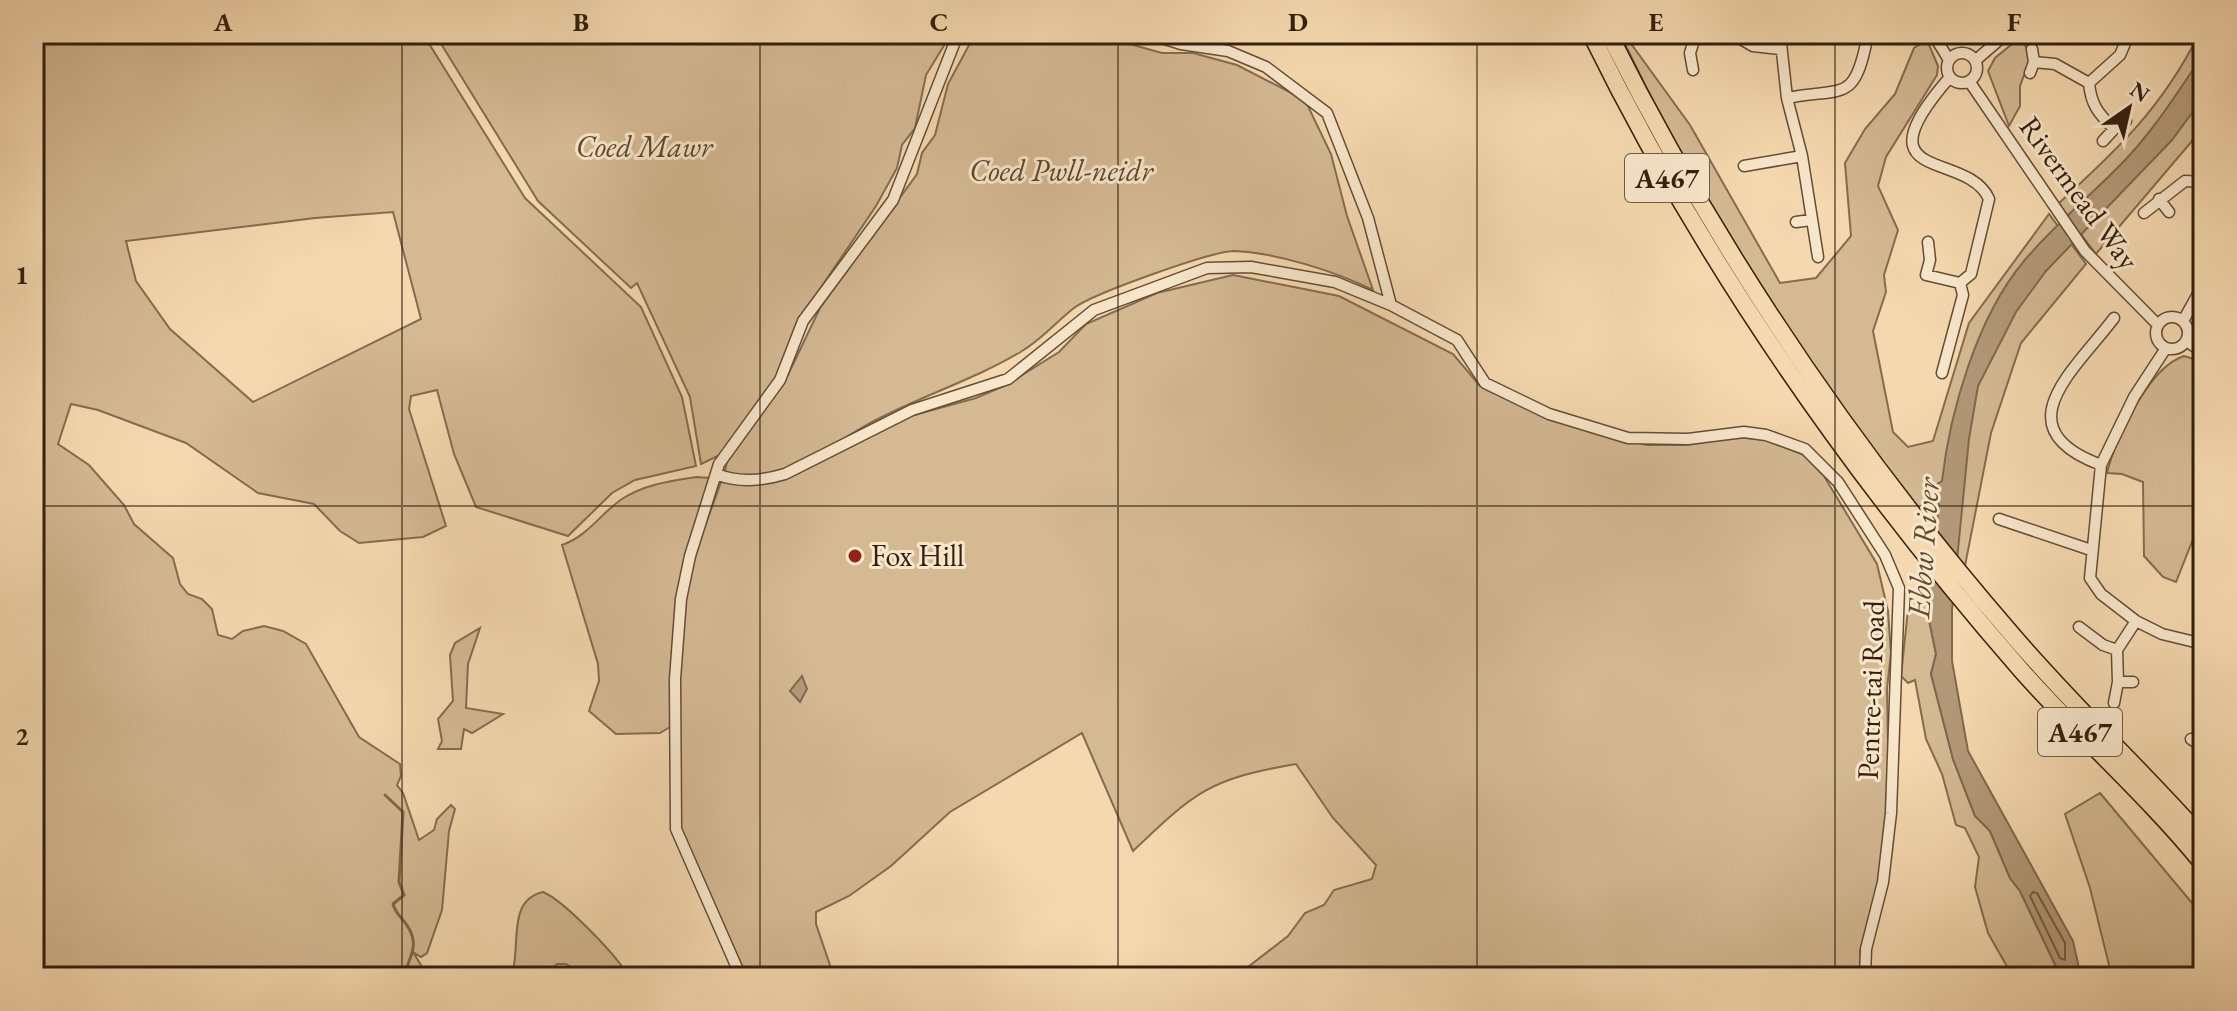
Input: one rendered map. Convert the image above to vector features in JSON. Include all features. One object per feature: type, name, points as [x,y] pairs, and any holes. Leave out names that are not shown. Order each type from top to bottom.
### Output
[{"type":"main road","name":"A467","points":[[1591,34],[1659,165],[1744,306],[1827,428],[1910,537],[2021,670],[2203,864]]},
{"type":"main road","name":"A467","points":[[1609,34],[1685,177],[1764,309],[1825,398],[1963,576],[2037,663],[2203,839]]},
{"type":"street","points":[[741,977],[676,829],[675,679],[681,599],[690,556],[719,464],[780,380],[803,321],[893,200],[958,34]]},
{"type":"street","points":[[1149,34],[1181,44],[1228,51],[1266,67],[1327,113],[1368,218],[1391,305]]},
{"type":"street","points":[[1693,70],[1690,53],[1696,34]]},
{"type":"street","points":[[1732,34],[1753,46],[1780,49]]},
{"type":"street","points":[[1780,34],[1787,98],[1802,156],[1818,257]]},
{"type":"street","points":[[1928,242],[1930,260],[1924,280],[1960,283],[1971,274],[1989,199],[1985,189],[1925,161],[1915,148],[1913,137],[1928,103],[1950,77],[1949,60],[1933,34]]},
{"type":"street","points":[[1976,60],[2006,34]]},
{"type":"street","points":[[2089,83],[2120,55],[2129,34]]},
{"type":"street","points":[[1787,98],[1831,93],[1851,85],[1860,71],[1867,39]]},
{"type":"street","points":[[2030,73],[2034,62],[2032,49]]},
{"type":"street","points":[[1949,60],[1961,53],[1976,60]]},
{"type":"street","points":[[1950,77],[1959,83],[1969,81],[1977,71],[1976,60]]},
{"type":"street","points":[[2034,62],[2055,64],[2089,83]]},
{"type":"street","name":"Rivermead Way","points":[[1969,81],[2050,204],[2085,251],[2158,325],[2157,339],[2166,348]]},
{"type":"street","points":[[2089,83],[2093,107],[2114,129]]},
{"type":"street","points":[[2103,141],[2126,121]]},
{"type":"street","points":[[1744,166],[1802,156]]},
{"type":"street","points":[[2144,213],[2185,181],[2203,182]]},
{"type":"street","points":[[2159,199],[2169,212]]},
{"type":"street","points":[[1796,222],[1811,220]]},
{"type":"street","name":"Pentre-tai Road","points":[[716,474],[742,481],[765,480],[785,474],[912,410],[1008,379],[1094,310],[1207,268],[1251,267],[1335,282],[1391,305],[1457,340],[1485,383],[1549,414],[1601,430],[1628,438],[1657,441],[1744,432],[1766,435],[1805,449],[1838,482],[1885,555],[1899,588],[1894,766],[1887,858],[1869,929],[1865,977]]},
{"type":"street","points":[[1942,373],[1963,295],[1960,283]]},
{"type":"street","points":[[2183,321],[2203,285]]},
{"type":"street","points":[[2158,325],[2169,317],[2183,321],[2188,329],[2187,341],[2179,348],[2166,348],[2134,397],[2101,465],[2090,578],[2101,594],[2136,621],[2162,634],[2203,644]]},
{"type":"street","points":[[2101,465],[2065,448],[2052,429],[2050,415],[2062,385],[2114,318]]},
{"type":"street","points":[[2187,341],[2203,353]]},
{"type":"street","points":[[1999,519],[2091,550]]},
{"type":"street","points":[[2114,703],[2118,682],[2117,650],[2136,621]]},
{"type":"street","points":[[2079,627],[2103,645],[2117,650]]},
{"type":"street","points":[[2118,682],[2133,682]]},
{"type":"street","points":[[2191,739],[2203,747]]},
{"type":"green space","points":[[34,34],[423,34],[525,198],[641,307],[682,397],[696,466],[635,480],[612,493],[568,536],[476,507],[454,454],[437,390],[411,396],[409,409],[446,526],[423,537],[359,543],[340,531],[314,504],[258,493],[186,443],[98,410],[71,404],[58,444],[89,465],[124,505],[134,524],[173,558],[180,584],[188,594],[202,599],[212,609],[218,635],[232,639],[243,631],[264,626],[283,631],[306,644],[359,737],[400,764],[401,776],[397,785],[403,793],[419,840],[434,830],[437,819],[451,805],[455,809],[449,831],[442,910],[427,953],[421,957],[413,952],[424,970],[424,977],[34,977]],"holes":[[[393,212],[421,319],[253,402],[170,329],[136,281],[126,241],[315,218]]]},
{"type":"green space","name":"Coed Mawr","points":[[435,34],[951,34],[926,75],[915,128],[902,145],[897,168],[876,206],[795,326],[783,369],[722,454],[701,464],[690,397],[637,283],[631,288],[538,201]]},
{"type":"green space","name":"Coed Pwll-neidr","points":[[975,34],[1051,34],[1078,43],[1112,39],[1162,53],[1193,53],[1237,65],[1305,100],[1331,154],[1347,216],[1373,290],[1341,276],[1269,255],[1234,251],[1202,258],[1085,302],[1022,351],[874,421],[799,465],[766,475],[724,475],[727,462],[787,377],[820,308],[917,174],[922,153],[935,135],[948,84]]},
{"type":"green space","points":[[1620,34],[1624,34],[1690,125],[1780,283],[1816,278],[1851,236],[1845,163],[1865,129],[1895,94],[1914,48],[1927,40],[1938,66],[1937,75],[1886,157],[1878,186],[1898,230],[1884,275],[1886,292],[1873,331],[1893,432],[1908,447],[1933,441],[1969,323],[2049,214],[2086,264],[2021,343],[1991,433],[1963,576],[1866,448],[1776,315],[1694,177]]},
{"type":"green space","points":[[2199,34],[2203,34],[2203,136],[2198,134],[2096,254],[2058,204],[2100,165],[2154,106]]},
{"type":"green space","points":[[2022,36],[2030,59],[2020,86],[2020,106],[2009,126],[1988,71],[1995,58]]},
{"type":"green space","points":[[1233,275],[1339,296],[1453,354],[1480,386],[1556,420],[1647,445],[1686,445],[1736,437],[1767,440],[1804,455],[1824,476],[1877,564],[1888,611],[1891,653],[1887,689],[1889,799],[1879,883],[1860,952],[1861,977],[1235,977],[1288,936],[1305,913],[1324,905],[1334,890],[1372,879],[1376,865],[1333,818],[1296,764],[1243,775],[1206,791],[1173,814],[1133,851],[1082,733],[950,812],[891,866],[849,896],[816,912],[816,924],[834,977],[747,977],[679,827],[679,684],[684,599],[692,562],[721,482],[765,483],[907,417],[976,398],[1006,385],[1059,352],[1086,324],[1157,293]]},
{"type":"green space","points":[[2184,356],[2203,362],[2203,514],[2176,582],[2163,577],[2144,556],[2143,482],[2122,474],[2107,473],[2117,442],[2146,389],[2158,374]]},
{"type":"green space","points":[[696,477],[710,478],[692,535],[670,727],[660,733],[616,734],[589,711],[599,681],[598,664],[562,545],[579,536],[631,494],[658,484]]},
{"type":"green space","points":[[1933,554],[1929,620],[1936,654],[1931,674],[1953,759],[1975,816],[1990,831],[2010,878],[2020,891],[2061,977],[2013,977],[1988,933],[1975,887],[1979,857],[1965,828],[1956,825],[1942,774],[1926,739],[1915,680],[1908,683],[1901,676],[1909,600],[1924,585]]},
{"type":"green space","points":[[480,628],[468,664],[466,708],[503,714],[472,733],[464,729],[461,749],[438,749],[442,741],[438,719],[453,701],[450,655],[455,643]]},
{"type":"green space","points":[[2100,793],[2203,916],[2203,977],[2112,977],[2090,888],[2065,814]]},
{"type":"green space","points":[[543,892],[564,906],[590,931],[615,957],[628,977],[587,977],[566,964],[557,964],[552,969],[554,977],[523,977],[513,970],[520,913],[532,896]]},
{"type":"water","points":[[2203,55],[2203,98],[2172,140],[2046,271],[2016,312],[1978,386],[1969,439],[1952,610],[1952,661],[1968,751],[2073,941],[2081,977],[2061,977],[2020,891],[2010,878],[1990,831],[1975,816],[1953,759],[1931,674],[1936,654],[1929,620],[1930,583],[1939,505],[1933,487],[1942,481],[1952,425],[1968,366],[1992,309],[2007,284],[2036,247],[2138,146]]},
{"type":"water","points":[[802,676],[807,689],[800,702],[790,691]]},
{"type":"waterway","points":[[385,795],[403,812],[399,882],[404,895],[393,904],[413,940],[403,977]]},
{"type":"place","name":"Fox Hill","points":[[855,556]]},
{"type":"water label","name":"Ebbw River","points":[[1923,548]]}]
